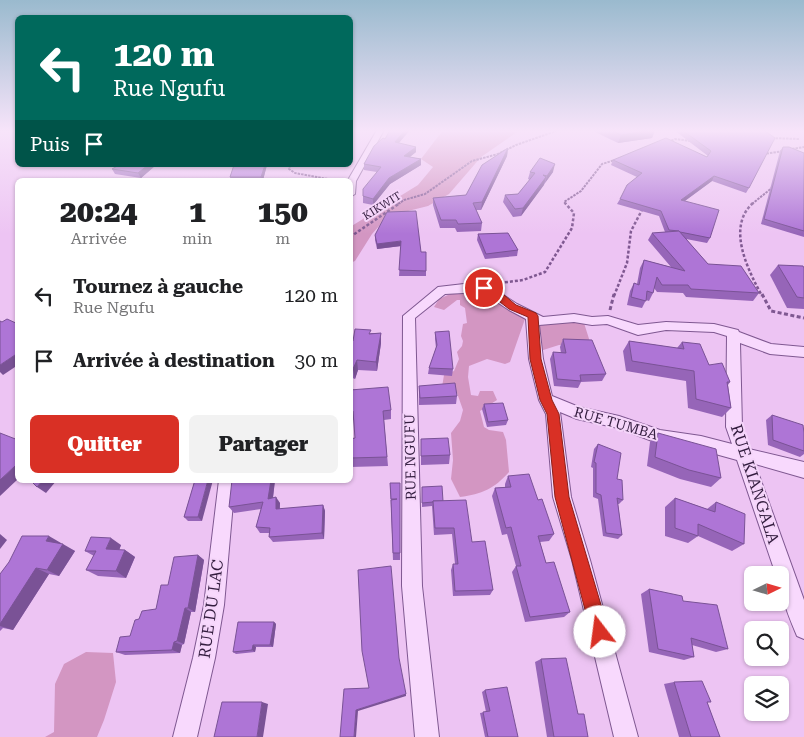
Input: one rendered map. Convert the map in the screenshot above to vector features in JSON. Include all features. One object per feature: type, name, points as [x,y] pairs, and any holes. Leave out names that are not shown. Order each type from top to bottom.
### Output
[{"type":"street","points":[[353,179],[361,164]]},
{"type":"street","points":[[484,288],[513,307],[541,321],[574,318],[608,320],[638,330],[666,326],[714,328],[733,333],[733,335],[770,349],[803,351]]},
{"type":"street","name":"RUE NGUFU","points":[[427,737],[412,586],[409,316],[442,290],[484,288]]},
{"type":"street","points":[[532,316],[536,359],[546,400],[553,414],[562,497],[584,570],[626,737]]},
{"type":"street","name":"RUE KIANGALA","points":[[733,335],[734,427],[745,454],[804,629]]},
{"type":"street","name":"RUE TUMBA","points":[[546,400],[576,413],[619,422],[660,437],[745,454],[804,470]]},
{"type":"street","name":"RUE DU LAC","points":[[185,737],[204,658],[214,605],[227,483]]},
{"type":"path","name":"KIKWIT","points":[[353,235],[404,200],[425,194],[467,164]]},
{"type":"path","points":[[484,288],[499,283],[524,280],[545,272],[572,228],[574,213],[564,202],[580,191],[602,164]]},
{"type":"path","points":[[290,167],[289,169],[295,173],[322,178]]},
{"type":"path","points":[[775,185],[746,209],[739,238],[756,283],[771,311],[804,318]]},
{"type":"path","points":[[608,320],[612,296],[621,280],[627,262],[629,239],[635,220],[644,206]]},
{"type":"shaded area","points":[[429,164],[475,164],[449,194],[428,206],[388,216],[372,234],[353,262],[353,225],[418,185],[433,167]]},
{"type":"shaded area","points":[[457,291],[487,293],[525,319],[510,362],[505,364],[487,359],[469,366],[468,377],[471,395],[478,396],[480,391],[493,391],[497,400],[480,411],[484,427],[489,430],[503,432],[506,440],[509,472],[498,483],[487,490],[460,497],[451,479],[453,460],[451,433],[460,421],[463,410],[457,393],[442,387],[444,375],[454,371],[459,359],[457,352],[462,346],[463,324],[467,323],[465,308],[460,305],[460,300],[457,300],[444,310],[434,307],[439,299]]},
{"type":"shaded area","points":[[558,320],[584,323],[590,342],[559,345],[540,351],[537,337],[540,324]]},
{"type":"shaded area","points":[[86,652],[113,653],[116,682],[97,737],[45,737],[54,732],[55,684],[64,664]]},
{"type":"building","points":[[366,164],[412,164],[389,178],[373,199],[363,196],[363,189],[381,167]]},
{"type":"building","points":[[500,164],[482,202],[473,203],[482,223],[458,224],[456,220],[441,220],[433,198],[466,195],[482,165]]},
{"type":"building","points":[[535,164],[555,164],[547,176],[543,175],[546,177],[523,208],[515,209],[505,195],[518,194],[535,173],[530,172]]},
{"type":"building","points":[[623,164],[761,164],[749,188],[714,176],[681,200],[719,210],[710,238],[669,230],[661,211],[620,199],[627,185],[642,173]]},
{"type":"building","points":[[778,164],[804,164],[804,231],[764,219]]},
{"type":"building","points":[[116,167],[146,167],[138,173],[112,169]]},
{"type":"building","points":[[233,167],[264,167],[261,177],[230,177]]},
{"type":"building","points":[[416,211],[421,252],[426,252],[426,271],[399,270],[401,241],[377,244],[375,235],[387,212]]},
{"type":"building","points":[[679,231],[708,264],[741,266],[759,293],[691,289],[688,285],[662,285],[657,277],[653,293],[647,291],[646,301],[631,297],[634,283],[639,285],[644,260],[685,271],[652,233]]},
{"type":"building","points":[[508,233],[518,250],[486,254],[478,234]]},
{"type":"building","points":[[778,265],[803,266],[804,298],[797,297]]},
{"type":"building","points":[[7,319],[15,323],[15,355],[0,365],[0,321],[2,322]]},
{"type":"building","points":[[355,329],[371,330],[369,334],[381,333],[376,362],[357,360],[353,369]]},
{"type":"building","points":[[449,331],[453,369],[429,368],[437,345],[435,332]]},
{"type":"building","points":[[563,339],[592,340],[606,374],[580,375],[581,381],[557,379],[553,352],[566,353]]},
{"type":"building","points":[[629,341],[684,349],[682,342],[700,344],[709,365],[722,363],[730,382],[727,382],[731,408],[696,399],[694,371],[632,361]]},
{"type":"building","points":[[455,383],[457,396],[420,398],[419,386]]},
{"type":"building","points":[[388,387],[391,410],[383,411],[387,457],[353,458],[353,438],[355,438],[353,390]]},
{"type":"building","points":[[503,403],[508,420],[488,422],[484,404]]},
{"type":"building","points":[[772,415],[803,425],[804,451],[773,440]]},
{"type":"building","points":[[0,433],[15,439],[15,466],[0,480]]},
{"type":"building","points":[[658,433],[716,449],[721,478],[689,470],[655,457]]},
{"type":"building","points":[[448,438],[450,455],[421,456],[421,439]]},
{"type":"building","points":[[598,444],[621,453],[617,479],[622,480],[623,500],[617,498],[622,535],[606,533],[601,495],[596,493],[596,463],[594,462]]},
{"type":"building","points":[[529,474],[538,500],[542,499],[554,534],[538,536],[546,563],[554,562],[570,612],[530,617],[516,566],[521,566],[511,527],[506,528],[495,488],[511,487],[508,476]]},
{"type":"building","points":[[194,483],[207,483],[198,517],[184,517]]},
{"type":"building","points":[[232,483],[271,483],[268,499],[276,497],[276,509],[323,505],[322,533],[269,537],[270,528],[256,527],[263,502],[229,507]]},
{"type":"building","points":[[390,483],[400,483],[400,553],[393,553],[391,500],[397,499],[391,499]]},
{"type":"building","points":[[442,486],[443,501],[422,503],[422,487]]},
{"type":"building","points":[[675,498],[715,512],[716,502],[745,514],[744,544],[698,524],[698,536],[675,528]]},
{"type":"building","points":[[466,500],[472,542],[485,541],[493,590],[455,591],[453,564],[458,564],[454,528],[435,528],[433,501]]},
{"type":"building","points":[[22,536],[49,536],[46,541],[63,544],[47,570],[36,568],[0,624],[0,574],[9,562]]},
{"type":"building","points":[[91,537],[111,538],[106,549],[125,550],[116,571],[86,570],[96,551],[85,551]]},
{"type":"building","points":[[198,555],[188,608],[185,608],[177,641],[174,642],[172,650],[116,652],[120,637],[130,636],[135,620],[139,619],[142,611],[156,609],[161,585],[168,585],[174,557]]},
{"type":"building","points":[[391,566],[399,658],[406,694],[356,710],[354,737],[340,737],[344,689],[369,688],[362,651],[358,570]]},
{"type":"building","points":[[649,589],[682,596],[683,601],[717,605],[728,649],[691,638],[694,657],[658,649]]},
{"type":"building","points":[[238,622],[274,622],[270,645],[253,645],[252,650],[233,652]]},
{"type":"building","points":[[566,658],[578,714],[584,714],[588,737],[554,737],[541,659]]},
{"type":"building","points":[[702,681],[711,702],[707,702],[720,737],[691,737],[674,682]]},
{"type":"building","points":[[507,687],[518,737],[488,737],[483,712],[490,711],[485,690]]},
{"type":"building","points":[[222,702],[262,702],[257,737],[214,737]]},
{"type":"route","points":[[484,288],[494,293],[506,303],[532,316],[536,359],[546,400],[553,414],[562,497],[600,632]]}]
